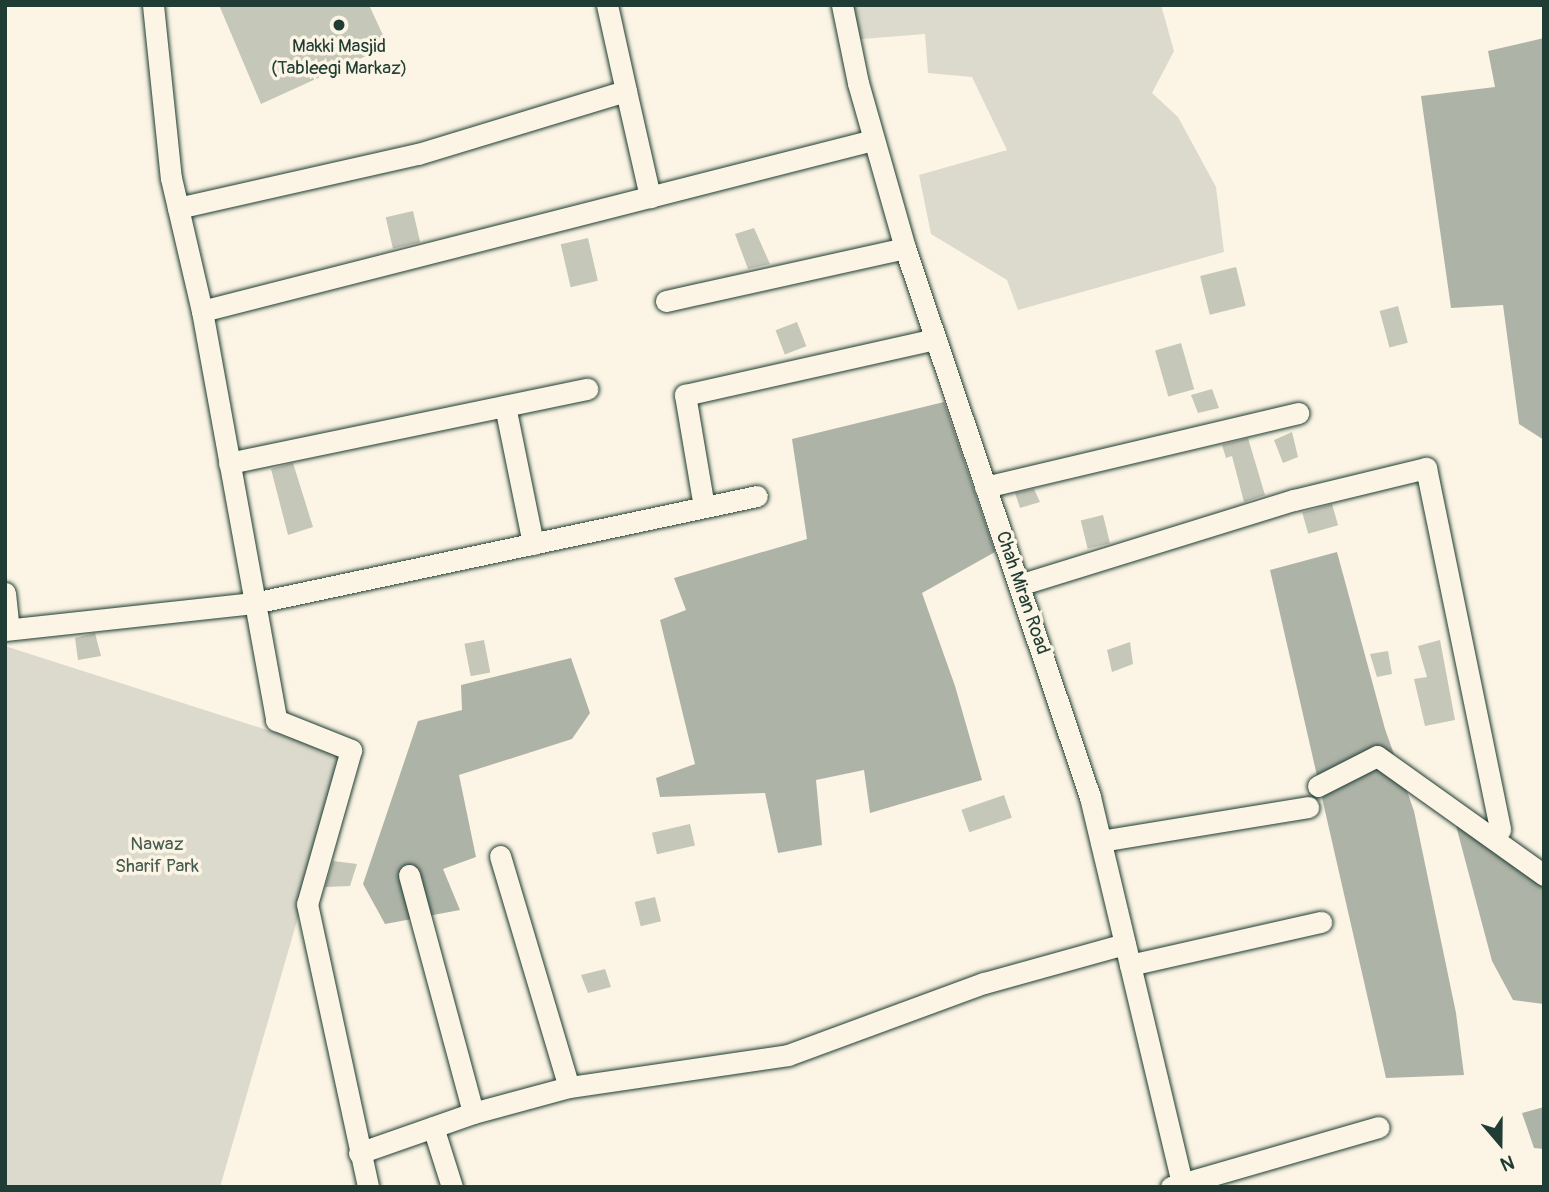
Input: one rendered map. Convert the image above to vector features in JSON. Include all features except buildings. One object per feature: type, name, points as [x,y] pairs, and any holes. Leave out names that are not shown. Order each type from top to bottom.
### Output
[{"type":"street","points":[[153,5],[171,178],[202,311],[276,720],[351,750],[307,904],[368,1187]]},
{"type":"street","points":[[607,5],[650,198]]},
{"type":"street","name":"Chah Miran Road","points":[[842,5],[873,140],[905,248],[1087,785],[1178,1186]]},
{"type":"street","points":[[178,208],[418,155],[626,91]]},
{"type":"street","points":[[202,311],[873,140]]},
{"type":"street","points":[[666,301],[905,248]]},
{"type":"street","points":[[704,507],[685,395],[935,339]]},
{"type":"street","points":[[229,463],[587,390]]},
{"type":"street","points":[[505,406],[533,544]]},
{"type":"street","points":[[985,487],[1298,412]]},
{"type":"street","points":[[1019,585],[1294,500],[1426,468],[1500,829]]},
{"type":"street","points":[[5,593],[7,630],[254,603],[757,496]]},
{"type":"street","points":[[1318,786],[1377,756],[1544,875]]},
{"type":"street","points":[[1101,841],[1308,807]]},
{"type":"street","points":[[500,856],[569,1087]]},
{"type":"street","points":[[409,875],[473,1113]]},
{"type":"street","points":[[359,1153],[473,1113],[569,1087],[788,1055],[984,983],[1127,954],[1321,922]]},
{"type":"street","points":[[433,1127],[452,1187]]},
{"type":"street","points":[[1178,1186],[1379,1127]]},
{"type":"green space","points":[[842,5],[1161,5],[1174,51],[1152,93],[1178,117],[1216,187],[1224,252],[1018,310],[1007,280],[931,234],[919,175],[1007,150],[972,77],[928,73],[925,34],[849,40]]},
{"type":"green space","name":"Nawaz Sharif Park","points":[[5,646],[345,755],[220,1187],[5,1187]]},
{"type":"shaded area","points":[[1544,38],[1544,440],[1519,424],[1503,305],[1451,308],[1421,96],[1495,87],[1488,51]]},
{"type":"shaded area","points":[[944,402],[995,552],[922,593],[955,686],[982,780],[870,813],[864,770],[816,780],[822,845],[778,853],[765,793],[660,797],[656,778],[695,764],[660,620],[686,610],[674,578],[807,539],[792,439]]},
{"type":"shaded area","points":[[1337,552],[1385,729],[1414,811],[1456,1013],[1464,1075],[1386,1078],[1270,570]]},
{"type":"shaded area","points":[[571,658],[590,713],[572,739],[459,775],[476,857],[443,869],[460,910],[385,924],[363,884],[418,721],[462,710],[461,685]]},
{"type":"shaded area","points":[[1455,822],[1544,884],[1544,1004],[1513,1000],[1492,961]]},
{"type":"shaded area","points":[[1544,1107],[1544,1149],[1534,1148],[1522,1113]]},
{"type":"place","name":"Makki Masjid (Tableegi Markaz)","points":[[339,25]]}]
